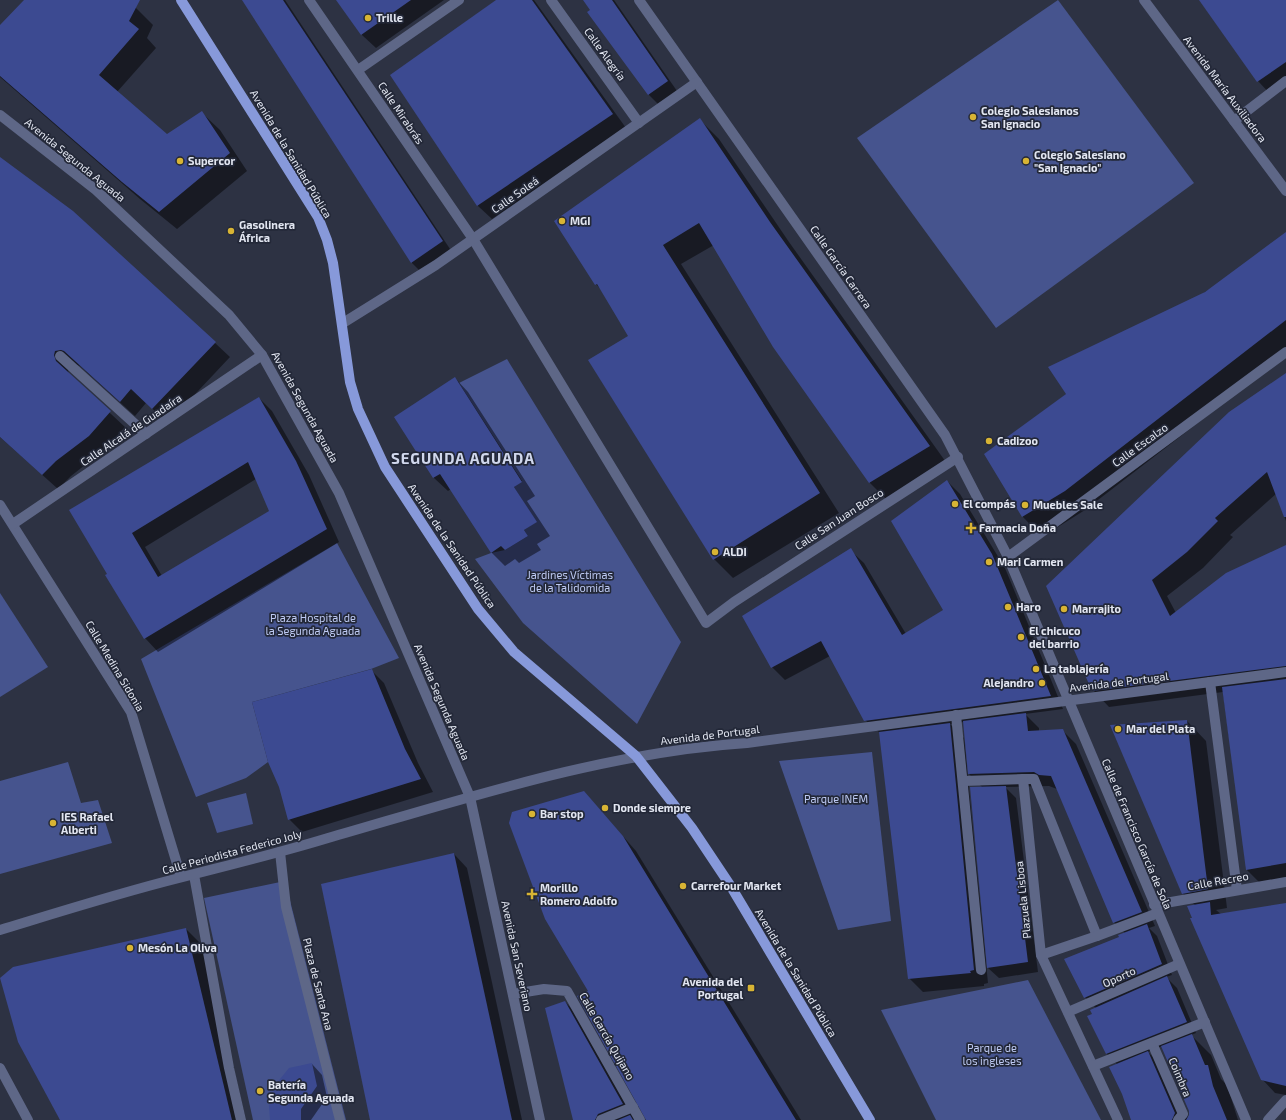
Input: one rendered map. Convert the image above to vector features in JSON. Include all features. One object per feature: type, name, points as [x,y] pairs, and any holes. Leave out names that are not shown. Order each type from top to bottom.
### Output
[{"type":"main road","name":"Avenida de la Sanidad Pública","points":[[181,0],[318,217],[327,240],[333,263],[343,323],[350,382],[367,433],[385,467],[478,609],[514,652],[636,756],[692,828],[730,885],[870,1120]]},
{"type":"street","name":"Calle Mirabrás","points":[[309,0],[473,239],[706,623],[734,602]]},
{"type":"street","points":[[358,70],[459,0]]},
{"type":"street","name":"Calle Alegría","points":[[552,0],[639,123]]},
{"type":"street","name":"Calle García Carrera","points":[[639,0],[945,435],[958,457],[1008,557]]},
{"type":"street","name":"Avenida María Auxiliadora","points":[[1144,0],[1286,191]]},
{"type":"street","points":[[1234,121],[1286,81]]},
{"type":"street","name":"Calle Soleá","points":[[343,323],[407,284],[697,82]]},
{"type":"street","name":"Avenida Segunda Aguada","points":[[0,115],[96,190],[229,315],[262,355],[339,493],[470,797]]},
{"type":"street","name":"Calle Escalzo","points":[[1008,557],[1286,352]]},
{"type":"street","name":"Calle Alcalá de Guadaíra","points":[[12,524],[262,355]]},
{"type":"street","points":[[60,356],[146,434]]},
{"type":"street","name":"Calle San Juan Bosco","points":[[734,602],[958,457]]},
{"type":"street","name":"Calle Medina Sidonia","points":[[0,505],[131,712],[181,877]]},
{"type":"street","name":"Calle de Francisco García de Sola","points":[[1008,557],[1246,1120]]},
{"type":"street","name":"Avenida de Portugal","points":[[470,797],[636,756],[693,747],[747,743],[1286,672]]},
{"type":"street","points":[[1210,682],[1237,890]]},
{"type":"street","points":[[956,715],[981,970]]},
{"type":"street","name":"Plazuela Lisboa","points":[[1023,779],[1041,955]]},
{"type":"street","points":[[963,781],[1034,779],[1097,936]]},
{"type":"street","name":"Calle Periodista Federico Joly","points":[[0,930],[181,877],[194,875],[280,852],[470,797]]},
{"type":"street","name":"Avenida San Severiano","points":[[470,797],[540,1120]]},
{"type":"street","name":"Plaza de Santa Ana","points":[[280,852],[286,907],[340,1120]]},
{"type":"street","points":[[194,875],[229,1068],[241,1120]]},
{"type":"street","name":"Calle Recreo","points":[[1156,909],[1237,890],[1286,882]]},
{"type":"street","points":[[1118,1120],[1041,955],[1097,936],[1156,909]]},
{"type":"street","name":"Oporto","points":[[1068,1012],[1179,964]]},
{"type":"street","name":"Calle García Quijano","points":[[513,994],[544,989],[567,991],[640,1120]]},
{"type":"street","points":[[1093,1066],[1205,1022]]},
{"type":"street","name":"Coimbra","points":[[1152,1043],[1183,1114],[1178,1120]]},
{"type":"street","points":[[0,1068],[28,1120]]},
{"type":"street","points":[[1268,1120],[1286,1100]]},
{"type":"street","points":[[601,1120],[633,1107]]},
{"type":"green space","name":"Colegio Salesiano \"San Ignacio\"","points":[[1058,0],[1194,183],[996,328],[857,138]]},
{"type":"green space","name":"Jardines Víctimas de la Talidomida","points":[[507,359],[681,642],[637,724],[523,623],[475,559],[505,550],[528,536],[524,530],[536,522],[514,487],[522,481],[459,383]]},
{"type":"green space","name":"Plaza Hospital de la Segunda Aguada","points":[[337,543],[399,658],[371,669],[252,702],[268,762],[246,778],[196,797],[141,659]]},
{"type":"green space","points":[[0,593],[48,667],[0,697]]},
{"type":"green space","name":"Parque INEM","points":[[872,752],[891,921],[838,930],[779,761]]},
{"type":"green space","name":"IES Rafael Alberti","points":[[68,762],[81,803],[98,800],[112,843],[0,874],[0,781]]},
{"type":"green space","points":[[246,793],[253,824],[217,833],[207,803]]},
{"type":"green space","points":[[285,881],[346,1120],[253,1120],[204,898]]},
{"type":"green space","name":"Parque de los ingleses","points":[[1028,980],[1101,1120],[936,1120],[881,1010]]},
{"type":"building","points":[[24,0],[140,0],[129,21],[139,29],[99,75],[167,134],[202,111],[230,153],[159,212],[122,182],[0,76],[0,25]]},
{"type":"building","points":[[242,0],[283,0],[443,241],[411,263]]},
{"type":"building","name":"Trille","points":[[336,0],[411,0],[361,35]]},
{"type":"building","points":[[496,0],[532,0],[613,114],[477,206],[390,75]]},
{"type":"building","points":[[583,0],[612,0],[668,81],[648,95],[587,12],[590,10]]},
{"type":"building","points":[[1199,0],[1286,0],[1286,62],[1257,82]]},
{"type":"building","points":[[700,118],[770,222],[930,446],[869,483],[773,347],[699,223],[663,245],[820,493],[713,560],[588,360],[628,336],[597,284],[595,285],[554,221]]},
{"type":"building","points":[[0,157],[73,211],[216,342],[152,409],[131,389],[120,402],[64,351],[55,351],[54,355],[56,361],[111,411],[89,436],[56,461],[42,475],[0,437]]},
{"type":"building","points":[[1286,232],[1286,320],[1065,491],[1022,517],[984,454],[1066,394],[1048,367],[1205,292]]},
{"type":"building","points":[[1286,373],[1286,517],[1284,517],[1267,472],[1215,518],[1218,521],[1187,552],[1152,580],[1170,616],[1226,573],[1286,545],[1286,666],[1092,691],[1046,586],[1229,412]]},
{"type":"building","points":[[455,377],[522,482],[514,487],[537,522],[524,530],[528,536],[505,550],[501,546],[491,553],[440,474],[433,478],[394,417]]},
{"type":"building","points":[[259,397],[296,461],[327,529],[144,639],[105,575],[107,574],[69,510]],"holes":[[[248,462],[269,511],[158,577],[132,533]]]},
{"type":"building","points":[[947,480],[992,554],[1051,696],[864,721],[821,641],[771,668],[742,616],[851,548],[902,635],[943,610],[891,521]]},
{"type":"building","points":[[372,669],[405,749],[421,779],[288,820],[279,787],[268,762],[252,702]]},
{"type":"building","points":[[1286,679],[1286,863],[1246,870],[1222,687]]},
{"type":"building","points":[[1026,713],[1028,731],[1063,729],[1142,912],[1113,923],[1051,776],[1039,775],[1034,772],[968,774],[963,721]]},
{"type":"building","points":[[1187,720],[1208,889],[1182,894],[1110,725]]},
{"type":"building","points":[[950,723],[974,970],[970,971],[971,973],[908,979],[879,732]]},
{"type":"building","points":[[1006,786],[1028,962],[987,968],[970,787]]},
{"type":"building","points":[[584,791],[623,836],[796,1120],[646,1120],[577,996],[588,991],[545,919],[509,823],[512,812]]},
{"type":"building","points":[[454,853],[512,1120],[370,1120],[321,884]]},
{"type":"building","points":[[1210,902],[1211,915],[1286,903],[1286,1086],[1261,1080],[1190,918],[1192,918],[1187,906]]},
{"type":"building","points":[[1147,924],[1162,964],[1084,998],[1064,959]]},
{"type":"building","points":[[186,928],[232,1120],[60,1120],[18,1042],[0,978],[13,967]]},
{"type":"building","points":[[1167,976],[1187,1022],[1106,1054],[1087,1016],[1092,1014],[1090,1010]]},
{"type":"building","points":[[565,1001],[623,1104],[598,1114],[595,1120],[573,1120],[545,1008]]},
{"type":"building","points":[[1192,1034],[1205,1065],[1208,1065],[1213,1086],[1227,1120],[1186,1120],[1189,1115],[1189,1111],[1161,1046]]},
{"type":"building","points":[[1148,1051],[1175,1113],[1172,1120],[1131,1120],[1122,1094],[1109,1067]]},
{"type":"building","points":[[312,1063],[317,1086],[301,1109],[301,1120],[270,1120],[269,1106],[276,1084],[289,1068]]},
{"type":"building","points":[[630,1115],[633,1120],[618,1120]]},
{"type":"place","name":"Trille","points":[[368,18]]},
{"type":"place","name":"Colegio Salesianos San Ignacio","points":[[973,117]]},
{"type":"place","name":"Supercor","points":[[180,161]]},
{"type":"place","name":"Colegio Salesiano \"San Ignacio\"","points":[[1026,161]]},
{"type":"place","name":"MGI","points":[[562,221]]},
{"type":"place","name":"Gasolinera África","points":[[231,231]]},
{"type":"place","name":"Cadizoo","points":[[989,441]]},
{"type":"place","name":"El compás","points":[[955,504]]},
{"type":"place","name":"Muebles Sale","points":[[1025,505]]},
{"type":"place","name":"Farmacia Doña","points":[[971,528]]},
{"type":"place","name":"ALDI","points":[[715,552]]},
{"type":"place","name":"Mari Carmen","points":[[989,562]]},
{"type":"place","name":"Haro","points":[[1008,607]]},
{"type":"place","name":"Marrajito","points":[[1064,609]]},
{"type":"place","name":"El chicuco del barrio","points":[[1021,637]]},
{"type":"place","name":"La tablajería","points":[[1036,669]]},
{"type":"place","name":"Alejandro","points":[[1042,683]]},
{"type":"place","name":"Mar del Plata","points":[[1118,729]]},
{"type":"place","name":"Donde siempre","points":[[605,808]]},
{"type":"place","name":"Bar stop","points":[[532,814]]},
{"type":"place","name":"IES Rafael Alberti","points":[[53,823]]},
{"type":"place","name":"Carrefour Market","points":[[683,886]]},
{"type":"place","name":"Morillo Romero Adolfo","points":[[532,894]]},
{"type":"place","name":"Mesón La Oliva","points":[[130,948]]},
{"type":"place","name":"Avenida del Portugal","points":[[751,988]]},
{"type":"place","name":"Batería Segunda Aguada","points":[[260,1091]]},
{"type":"district","name":"SEGUNDA AGUADA","points":[[463,459]]}]
